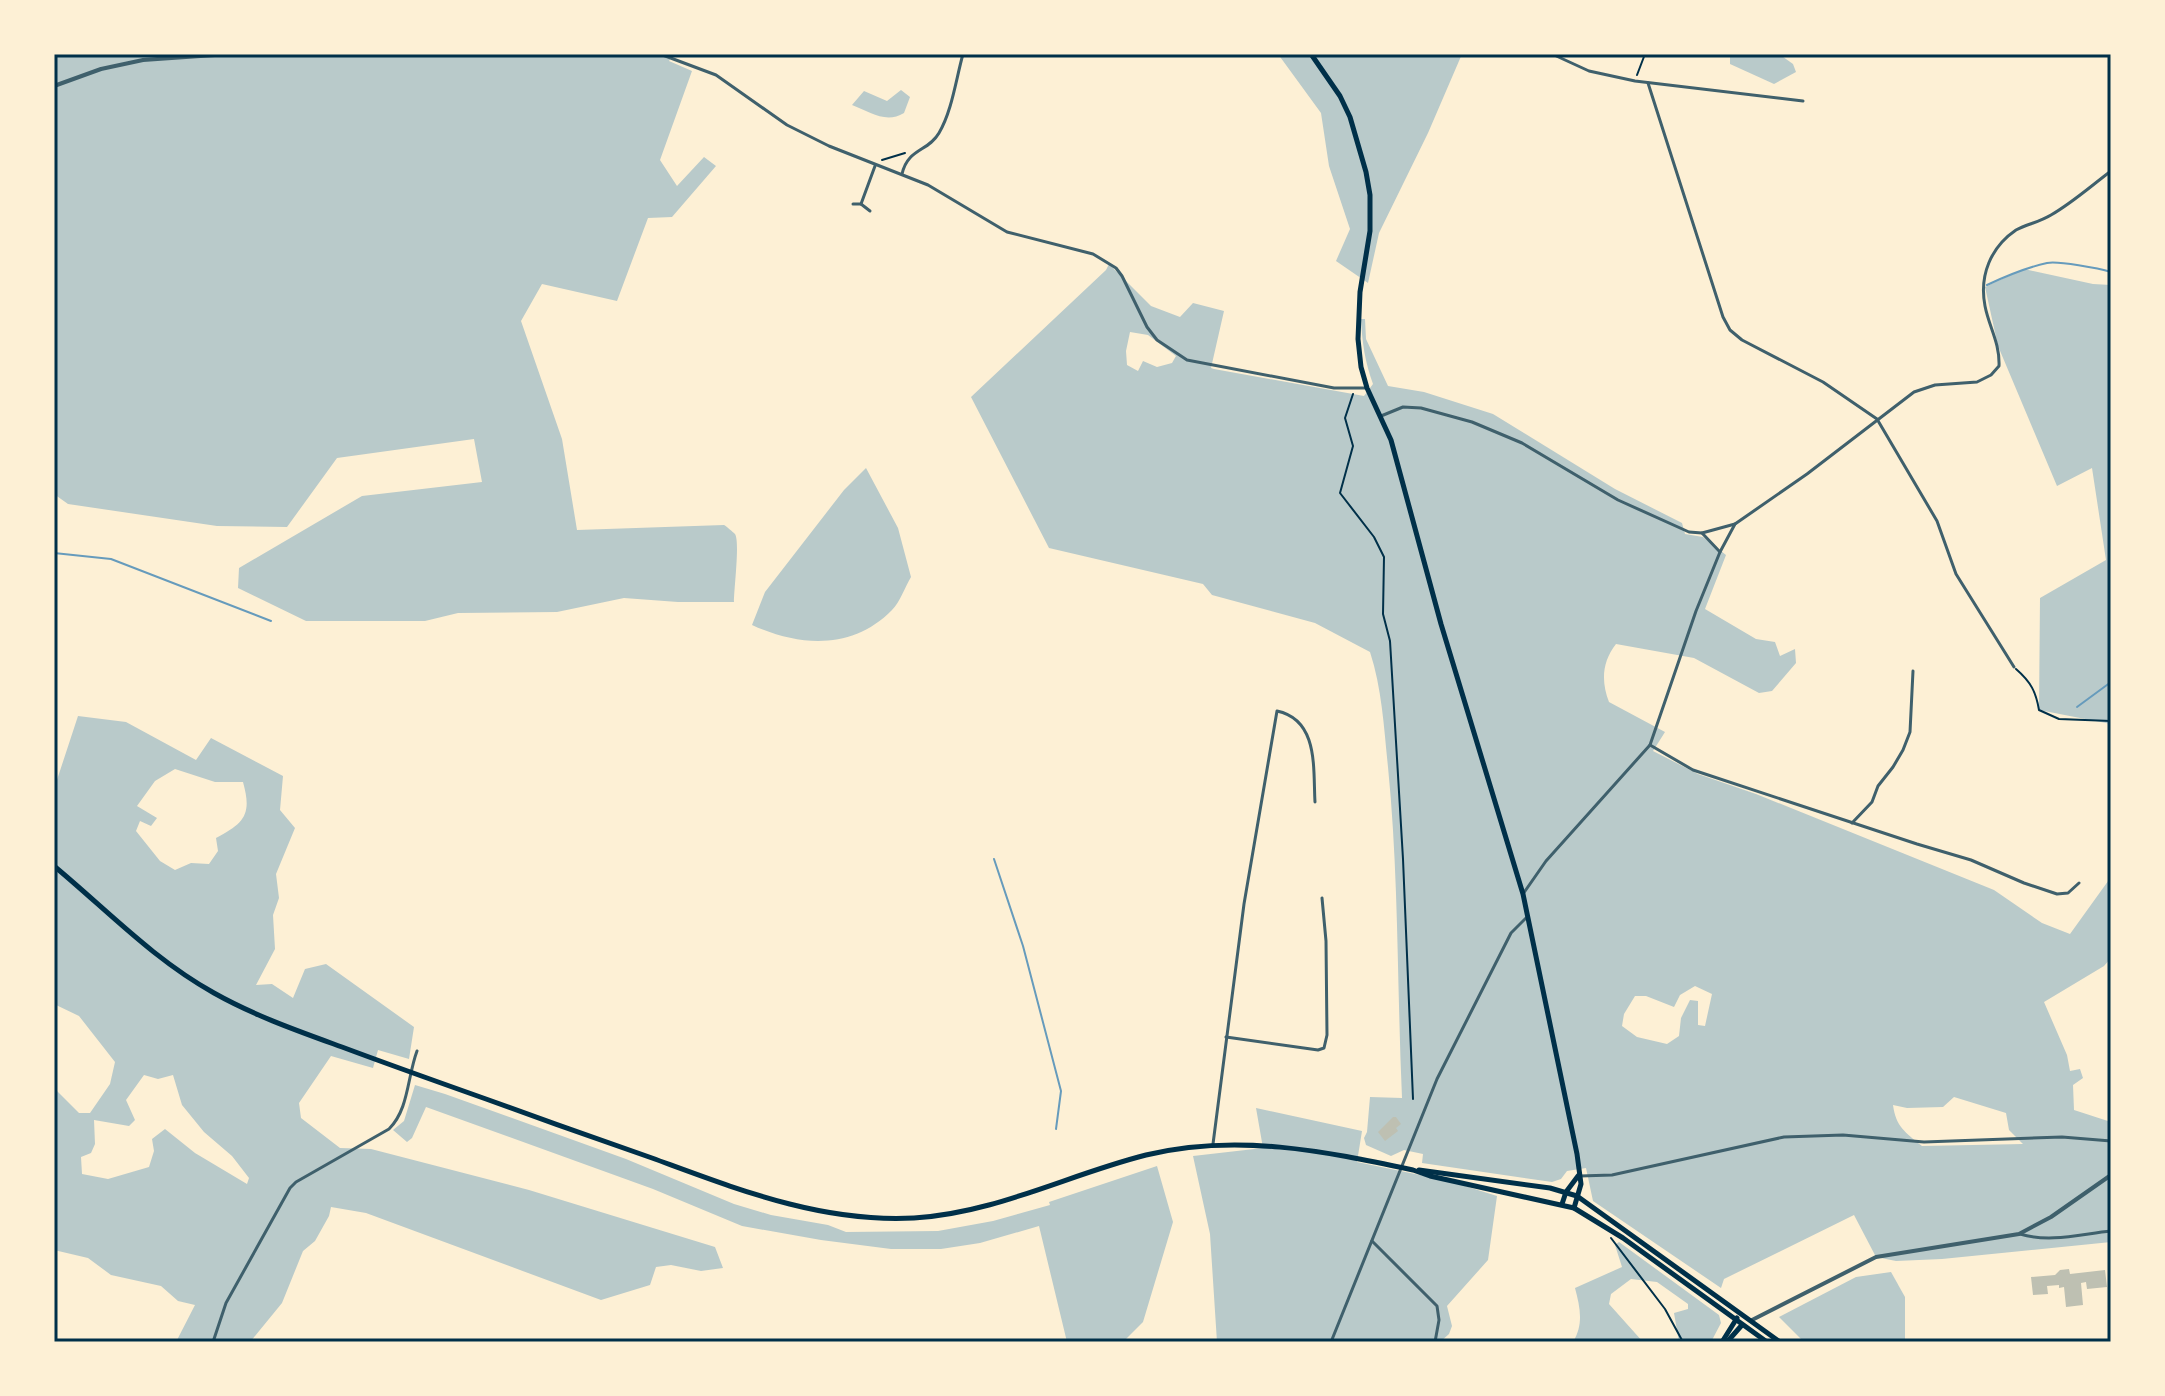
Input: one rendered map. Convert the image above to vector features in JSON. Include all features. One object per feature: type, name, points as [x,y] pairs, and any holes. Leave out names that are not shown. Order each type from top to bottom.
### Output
[{"type":"main road","points":[[1311,54],[1340,96],[1350,117],[1368,184],[1370,231],[1360,292],[1358,339],[1367,388],[1391,440],[1441,624],[1523,894],[1577,1154],[1581,1184],[1572,1207]]},
{"type":"main road","points":[[54,866],[150,951],[216,994],[274,1022],[760,1197],[801,1209],[860,1217],[910,1218],[969,1211],[1034,1193],[1146,1155],[1213,1145],[1299,1148],[1401,1167],[1572,1207],[1623,1238],[1767,1342]]},
{"type":"main road","points":[[1413,1170],[1577,1196],[1780,1342]]},
{"type":"main road","points":[[1562,1204],[1566,1192],[1579,1175]]},
{"type":"main road","points":[[1734,1319],[1745,1316]]},
{"type":"main road","points":[[1724,1342],[1734,1319]]},
{"type":"main road","points":[[1724,1342],[1742,1325]]},
{"type":"street","points":[[54,86],[101,69],[143,60],[229,54]]},
{"type":"street","points":[[660,54],[716,75],[787,125],[952,198],[1007,232],[1093,254],[1116,268],[1122,276],[1147,327],[1157,340],[1187,360],[1334,388],[1367,388]]},
{"type":"street","points":[[902,174],[907,158],[932,142],[941,129],[963,54]]},
{"type":"street","points":[[1552,54],[1589,71],[1635,81],[1803,101]]},
{"type":"street","points":[[1648,83],[1723,317],[1730,330],[1742,340],[1823,382],[1877,419],[1937,521],[1956,574],[2014,667]]},
{"type":"street","points":[[861,204],[875,165]]},
{"type":"street","points":[[1381,416],[1403,407],[1421,408],[1472,422],[1531,448],[1618,500],[1689,532],[1702,533],[1735,524],[1807,474],[1914,392],[1935,385],[1977,382],[1991,375],[1999,366],[2000,357],[1985,305],[1985,277],[1994,248],[2018,229],[2049,216],[2111,171]]},
{"type":"street","points":[[853,204],[861,204],[870,211]]},
{"type":"street","points":[[1523,894],[1546,861],[1650,745],[1696,611],[1735,524]]},
{"type":"street","points":[[1702,533],[1720,552]]},
{"type":"street","points":[[1852,823],[1872,802],[1878,786],[1903,750],[1910,732],[1913,671]]},
{"type":"street","points":[[1213,1145],[1244,904],[1277,711],[1289,713],[1303,723],[1308,733],[1313,758],[1315,802]]},
{"type":"street","points":[[1650,745],[1693,770],[1971,860],[2057,894],[2068,893],[2079,883]]},
{"type":"street","points":[[1226,1037],[1318,1050],[1324,1048],[1327,1035],[1326,941],[1322,898]]},
{"type":"street","points":[[1331,1342],[1437,1079],[1511,933],[1528,916]]},
{"type":"street","points":[[213,1342],[226,1303],[290,1188],[389,1129],[403,1112],[417,1051]]},
{"type":"street","points":[[1579,1175],[1612,1175],[1784,1137],[1843,1135],[1924,1142],[2062,1137],[2111,1141]]},
{"type":"street","points":[[1742,1325],[1876,1257],[2019,1234],[2051,1217],[2111,1175]]},
{"type":"street","points":[[2019,1234],[2052,1239],[2111,1231]]},
{"type":"street","points":[[1372,1241],[1437,1306],[1439,1320],[1435,1342]]},
{"type":"path","points":[[1635,81],[1645,54]]},
{"type":"path","points":[[882,160],[905,153]]},
{"type":"path","points":[[1355,389],[1345,418],[1353,446],[1340,493],[1374,537],[1384,557],[1383,614],[1390,641],[1413,1099]]},
{"type":"path","points":[[2014,667],[2030,681],[2039,710],[2059,719],[2111,721]]},
{"type":"path","points":[[1609,1234],[1665,1309],[1683,1342]]},
{"type":"shaded area","points":[[54,54],[673,54],[669,61],[692,71],[660,160],[677,186],[704,157],[716,166],[672,217],[648,218],[617,301],[542,284],[521,321],[562,439],[577,530],[724,525],[735,534],[736,539],[734,602],[624,598],[557,612],[458,613],[425,621],[306,621],[238,588],[239,568],[362,496],[482,482],[474,439],[337,458],[287,527],[217,526],[68,504],[54,494]]},
{"type":"shaded area","points":[[1278,54],[1462,54],[1379,233],[1368,283],[1336,261],[1350,229],[1329,166],[1321,113]]},
{"type":"shaded area","points":[[1730,54],[1779,54],[1793,64],[1796,72],[1774,84],[1730,64]]},
{"type":"shaded area","points":[[901,90],[910,97],[904,113],[897,116],[878,116],[852,105],[864,91],[887,101]]},
{"type":"shaded area","points":[[1109,264],[1151,306],[1180,317],[1193,303],[1224,311],[1211,368],[1214,369],[1364,396],[1373,384],[1363,344],[1361,319],[1365,319],[1366,339],[1388,386],[1424,392],[1493,414],[1615,489],[1682,523],[1685,534],[1703,537],[1726,555],[1705,609],[1756,639],[1775,642],[1780,656],[1795,649],[1796,663],[1772,691],[1759,693],[1694,658],[1616,644],[1604,672],[1609,702],[1665,732],[1653,751],[1698,774],[1756,794],[1994,890],[2042,923],[2070,934],[2111,877],[2111,958],[2104,966],[2044,1002],[2067,1055],[2070,1071],[2080,1069],[2083,1078],[2073,1085],[2074,1110],[2111,1122],[2111,1242],[1896,1261],[1876,1257],[1854,1215],[1724,1279],[1721,1288],[1593,1201],[1586,1168],[1567,1171],[1561,1179],[1552,1182],[1422,1163],[1423,1154],[1404,1150],[1391,1156],[1366,1145],[1364,1138],[1370,1097],[1402,1098],[1392,808],[1382,709],[1370,652],[1315,623],[1212,595],[1203,584],[1049,548],[971,397]],"holes":[[[1130,332],[1148,335],[1176,356],[1172,363],[1157,367],[1143,361],[1138,371],[1127,365]],[[1695,986],[1712,994],[1705,1026],[1698,1025],[1698,1001],[1690,1000],[1681,1018],[1679,1036],[1667,1044],[1637,1037],[1622,1026],[1624,1014],[1635,996],[1646,996],[1674,1007],[1680,995]],[[1954,1097],[2006,1113],[2009,1130],[2023,1144],[1922,1146],[1899,1124],[1893,1105],[1907,1108],[1943,1107]]]},
{"type":"shaded area","points":[[2024,269],[2111,285],[2111,724],[2039,710],[2040,598],[2106,560],[2092,468],[2057,486],[1998,346],[1985,287]]},
{"type":"shaded area","points":[[866,468],[898,528],[911,577],[895,607],[877,623],[860,632],[825,641],[789,638],[752,625],[765,592],[844,490]]},
{"type":"shaded area","points":[[78,716],[126,722],[196,760],[211,738],[283,776],[280,810],[295,828],[276,874],[279,898],[273,915],[275,949],[256,985],[272,984],[293,998],[305,969],[326,964],[414,1027],[409,1059],[378,1050],[373,1068],[331,1056],[299,1103],[301,1118],[340,1148],[371,1149],[529,1190],[715,1247],[723,1268],[701,1271],[671,1265],[656,1267],[650,1285],[601,1300],[366,1213],[331,1207],[315,1241],[303,1251],[282,1303],[250,1342],[176,1342],[195,1305],[178,1301],[161,1286],[111,1275],[88,1258],[54,1250],[54,1088],[79,1113],[90,1113],[110,1084],[115,1062],[79,1016],[54,1004],[54,789]],"holes":[[[175,769],[215,782],[243,782],[247,802],[240,822],[216,838],[218,851],[209,864],[191,863],[175,870],[160,861],[136,831],[140,821],[151,826],[157,818],[137,806],[155,781]],[[144,1075],[158,1079],[173,1075],[182,1105],[204,1132],[232,1156],[249,1178],[247,1184],[195,1153],[165,1129],[152,1139],[154,1151],[149,1167],[108,1179],[82,1174],[81,1157],[91,1153],[95,1144],[94,1120],[129,1126],[135,1120],[126,1100]]]},
{"type":"shaded area","points":[[415,1085],[626,1159],[734,1204],[771,1215],[828,1225],[846,1232],[938,1231],[993,1221],[1050,1205],[1049,1202],[1157,1166],[1173,1222],[1143,1322],[1123,1342],[1067,1342],[1039,1226],[980,1243],[941,1249],[891,1249],[742,1226],[653,1189],[426,1107],[412,1138],[407,1142],[393,1130],[404,1121]]},
{"type":"shaded area","points":[[1256,1108],[1362,1131],[1357,1162],[1449,1181],[1497,1196],[1488,1260],[1447,1306],[1452,1326],[1440,1342],[1217,1342],[1210,1234],[1193,1156],[1263,1148]]},
{"type":"shaded area","points":[[1619,1242],[1719,1315],[1721,1323],[1711,1342],[1679,1342],[1674,1313],[1688,1309],[1688,1304],[1657,1282],[1631,1279],[1611,1294],[1609,1304],[1643,1342],[1573,1342],[1580,1322],[1575,1288],[1622,1267],[1615,1245]]},
{"type":"shaded area","points":[[1891,1272],[1905,1297],[1905,1342],[1804,1342],[1779,1317],[1856,1277]]},
{"type":"building","points":[[1393,1117],[1401,1124],[1396,1128],[1398,1131],[1385,1141],[1378,1132]]},
{"type":"building","points":[[2069,1269],[2070,1274],[2105,1270],[2107,1287],[2087,1289],[2086,1282],[2081,1283],[2083,1305],[2066,1307],[2064,1287],[2059,1288],[2059,1285],[2047,1286],[2048,1294],[2033,1295],[2031,1277],[2055,1275],[2060,1270]]},
{"type":"waterway","points":[[1987,285],[2047,263],[2079,265],[2111,272]]},
{"type":"waterway","points":[[54,553],[111,559],[271,621]]},
{"type":"waterway","points":[[2077,707],[2111,682]]},
{"type":"waterway","points":[[994,859],[1023,946],[1061,1091],[1056,1129]]}]
